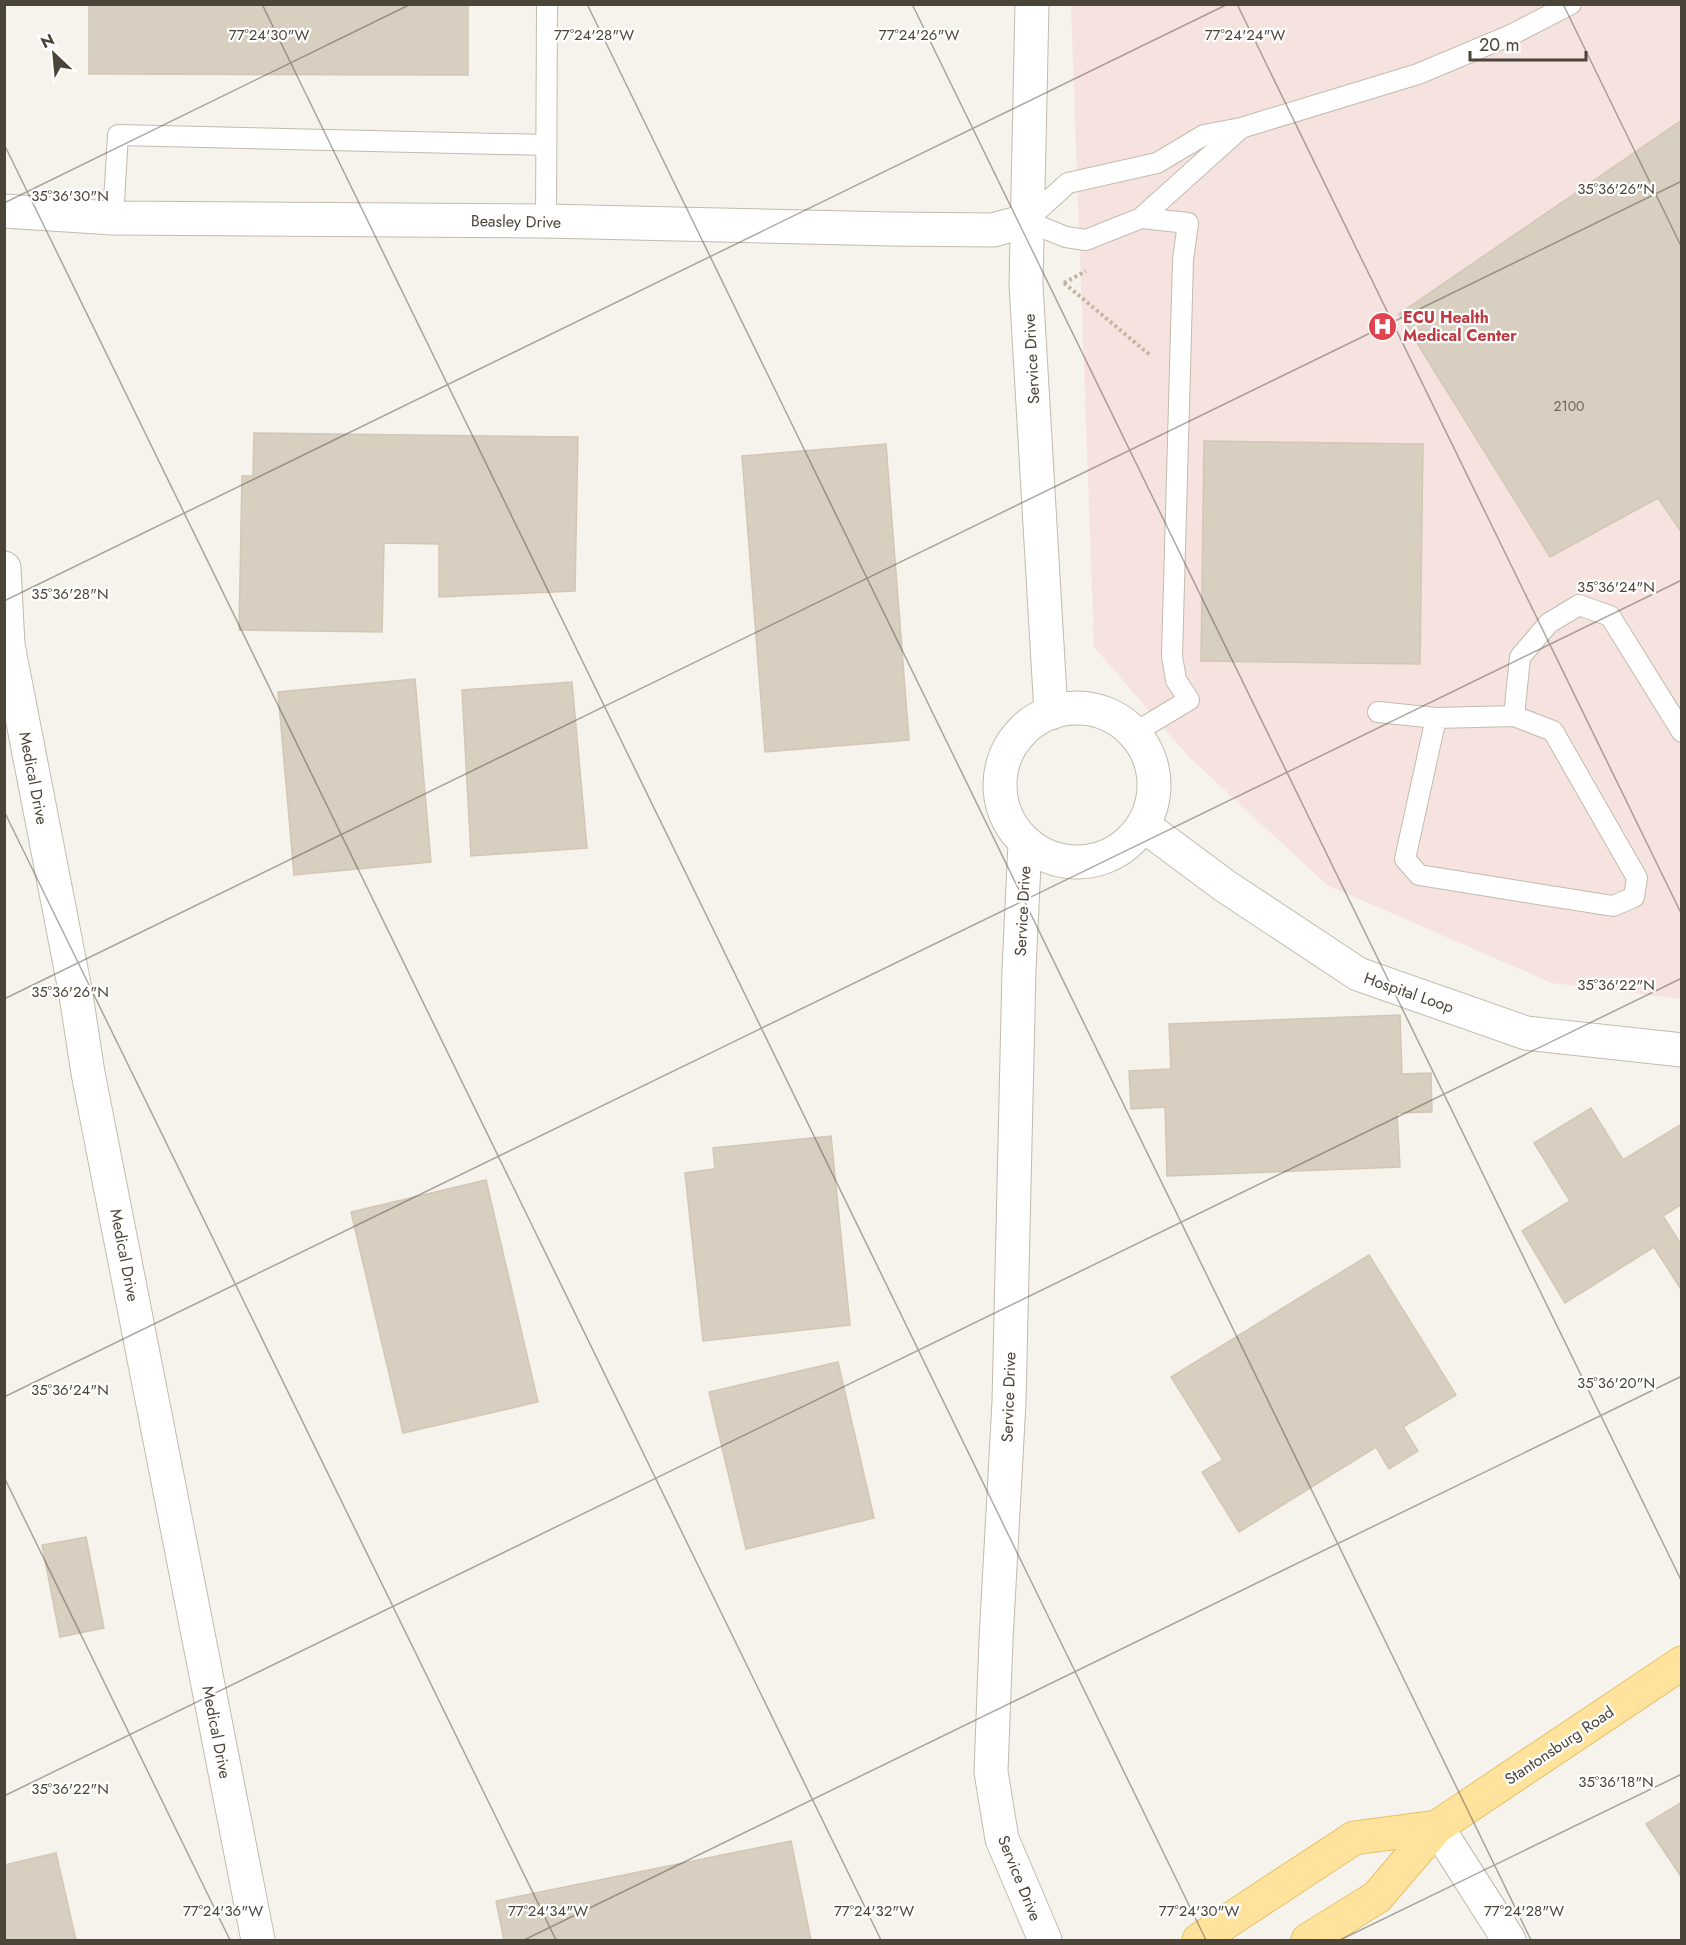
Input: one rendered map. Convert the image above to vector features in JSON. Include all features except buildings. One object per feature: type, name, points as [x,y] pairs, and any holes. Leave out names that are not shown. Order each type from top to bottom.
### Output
[{"type":"main road","name":"Stantonsburg Road","points":[[1308,1941],[1377,1897],[1437,1827],[1682,1663]]},
{"type":"main road","name":"Stantonsburg Road","points":[[1199,1941],[1354,1838],[1437,1827]]},
{"type":"street","name":"Service Drive","points":[[1032,4],[1026,285],[1051,713]]},
{"type":"street","name":"Beasley Drive","points":[[4,211],[113,218],[546,221],[993,230],[1026,221]]},
{"type":"street","name":"Medical Drive","points":[[4,568],[8,645],[76,995],[88,1073],[258,1941]]},
{"type":"street","points":[[1069,708],[1094,710],[1117,719],[1134,733],[1148,755],[1154,778],[1152,803],[1143,825],[1129,843],[1110,855],[1088,862],[1066,862],[1044,856],[1025,843],[1013,829],[1004,812],[999,792],[1000,773],[1014,740],[1033,721],[1069,708]]},
{"type":"street","name":"Hospital Loop","points":[[1143,825],[1225,886],[1358,974],[1527,1033],[1682,1050]]},
{"type":"street","name":"Service Drive","points":[[1025,843],[1019,970],[1009,1402],[991,1772],[1002,1839],[1045,1941]]},
{"type":"street","points":[[1437,1827],[1509,1941]]},
{"type":"lane","points":[[546,221],[547,4]]},
{"type":"lane","points":[[1241,128],[1141,218],[1086,240],[1066,237],[1026,221],[1068,183],[1157,163],[1204,135],[1241,128],[1418,74],[1511,35],[1571,4]]},
{"type":"lane","points":[[113,218],[118,135],[546,145]]},
{"type":"lane","points":[[1134,733],[1189,700],[1176,680],[1172,656],[1183,260],[1188,223],[1141,218]]},
{"type":"lane","points":[[1514,716],[1520,657],[1549,623],[1579,605],[1610,615],[1682,732]]},
{"type":"lane","points":[[1378,712],[1436,718],[1514,716],[1553,732],[1637,878],[1634,897],[1613,906],[1419,875],[1405,860],[1436,718]]},
{"type":"path","points":[[1094,267],[1063,283],[1157,361]]},
{"type":"shaded area","name":"ECU Health Medical Center","points":[[1071,5],[1681,5],[1681,999],[1552,983],[1327,885],[1188,756],[1094,647]]},
{"type":"place","name":"ECU Health Medical Center","points":[[1382,326]]}]
